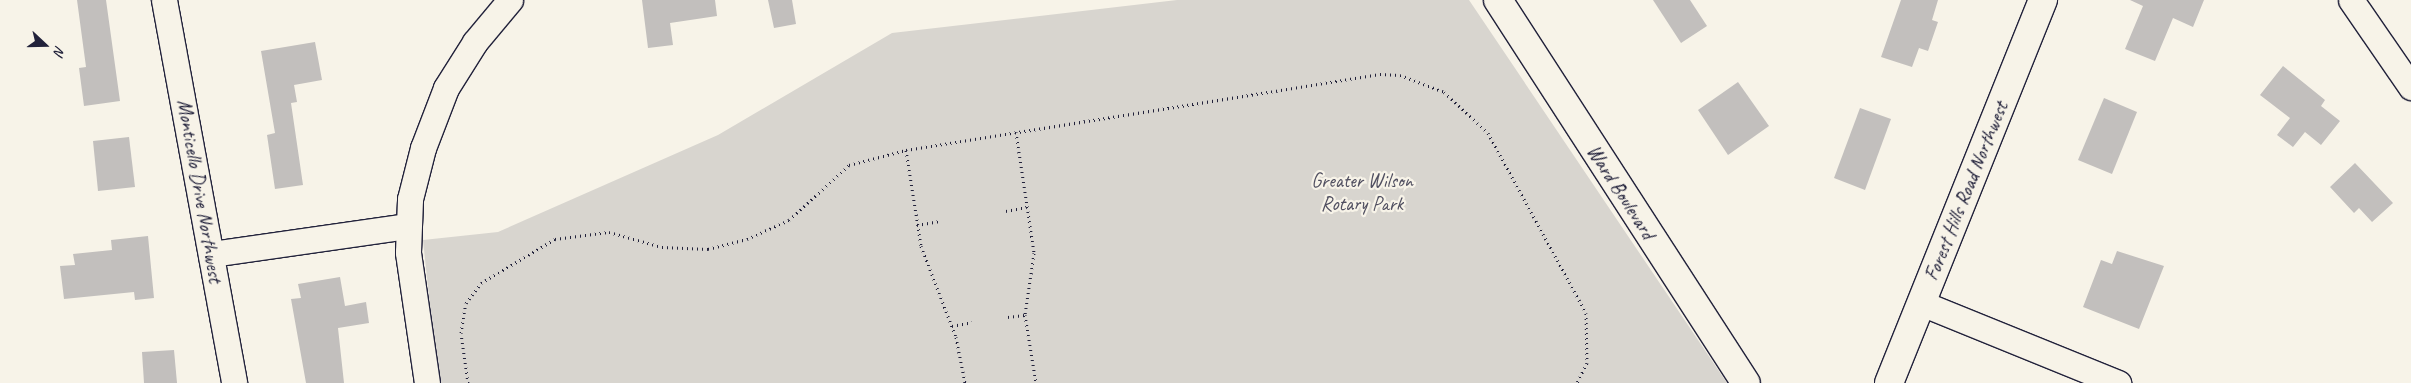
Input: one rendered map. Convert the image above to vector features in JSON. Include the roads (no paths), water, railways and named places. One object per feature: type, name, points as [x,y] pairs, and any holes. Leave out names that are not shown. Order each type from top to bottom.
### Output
[{"type":"main road","name":"Ward Boulevard","points":[[1498,0],[1746,383]]},
{"type":"main road","name":"Forest Hills Road Northwest","points":[[1890,383],[2043,0]]},
{"type":"street","name":"Monticello Drive Northwest","points":[[164,0],[234,383]]},
{"type":"street","points":[[427,383],[408,226],[423,148],[446,88],[475,42],[510,0]]},
{"type":"street","points":[[2352,0],[2411,87]]},
{"type":"street","points":[[211,254],[408,226]]},
{"type":"street","points":[[1921,303],[2118,383]]},
{"type":"park label","name":"Greater Wilson Rotary Park","points":[[1362,192]]}]
